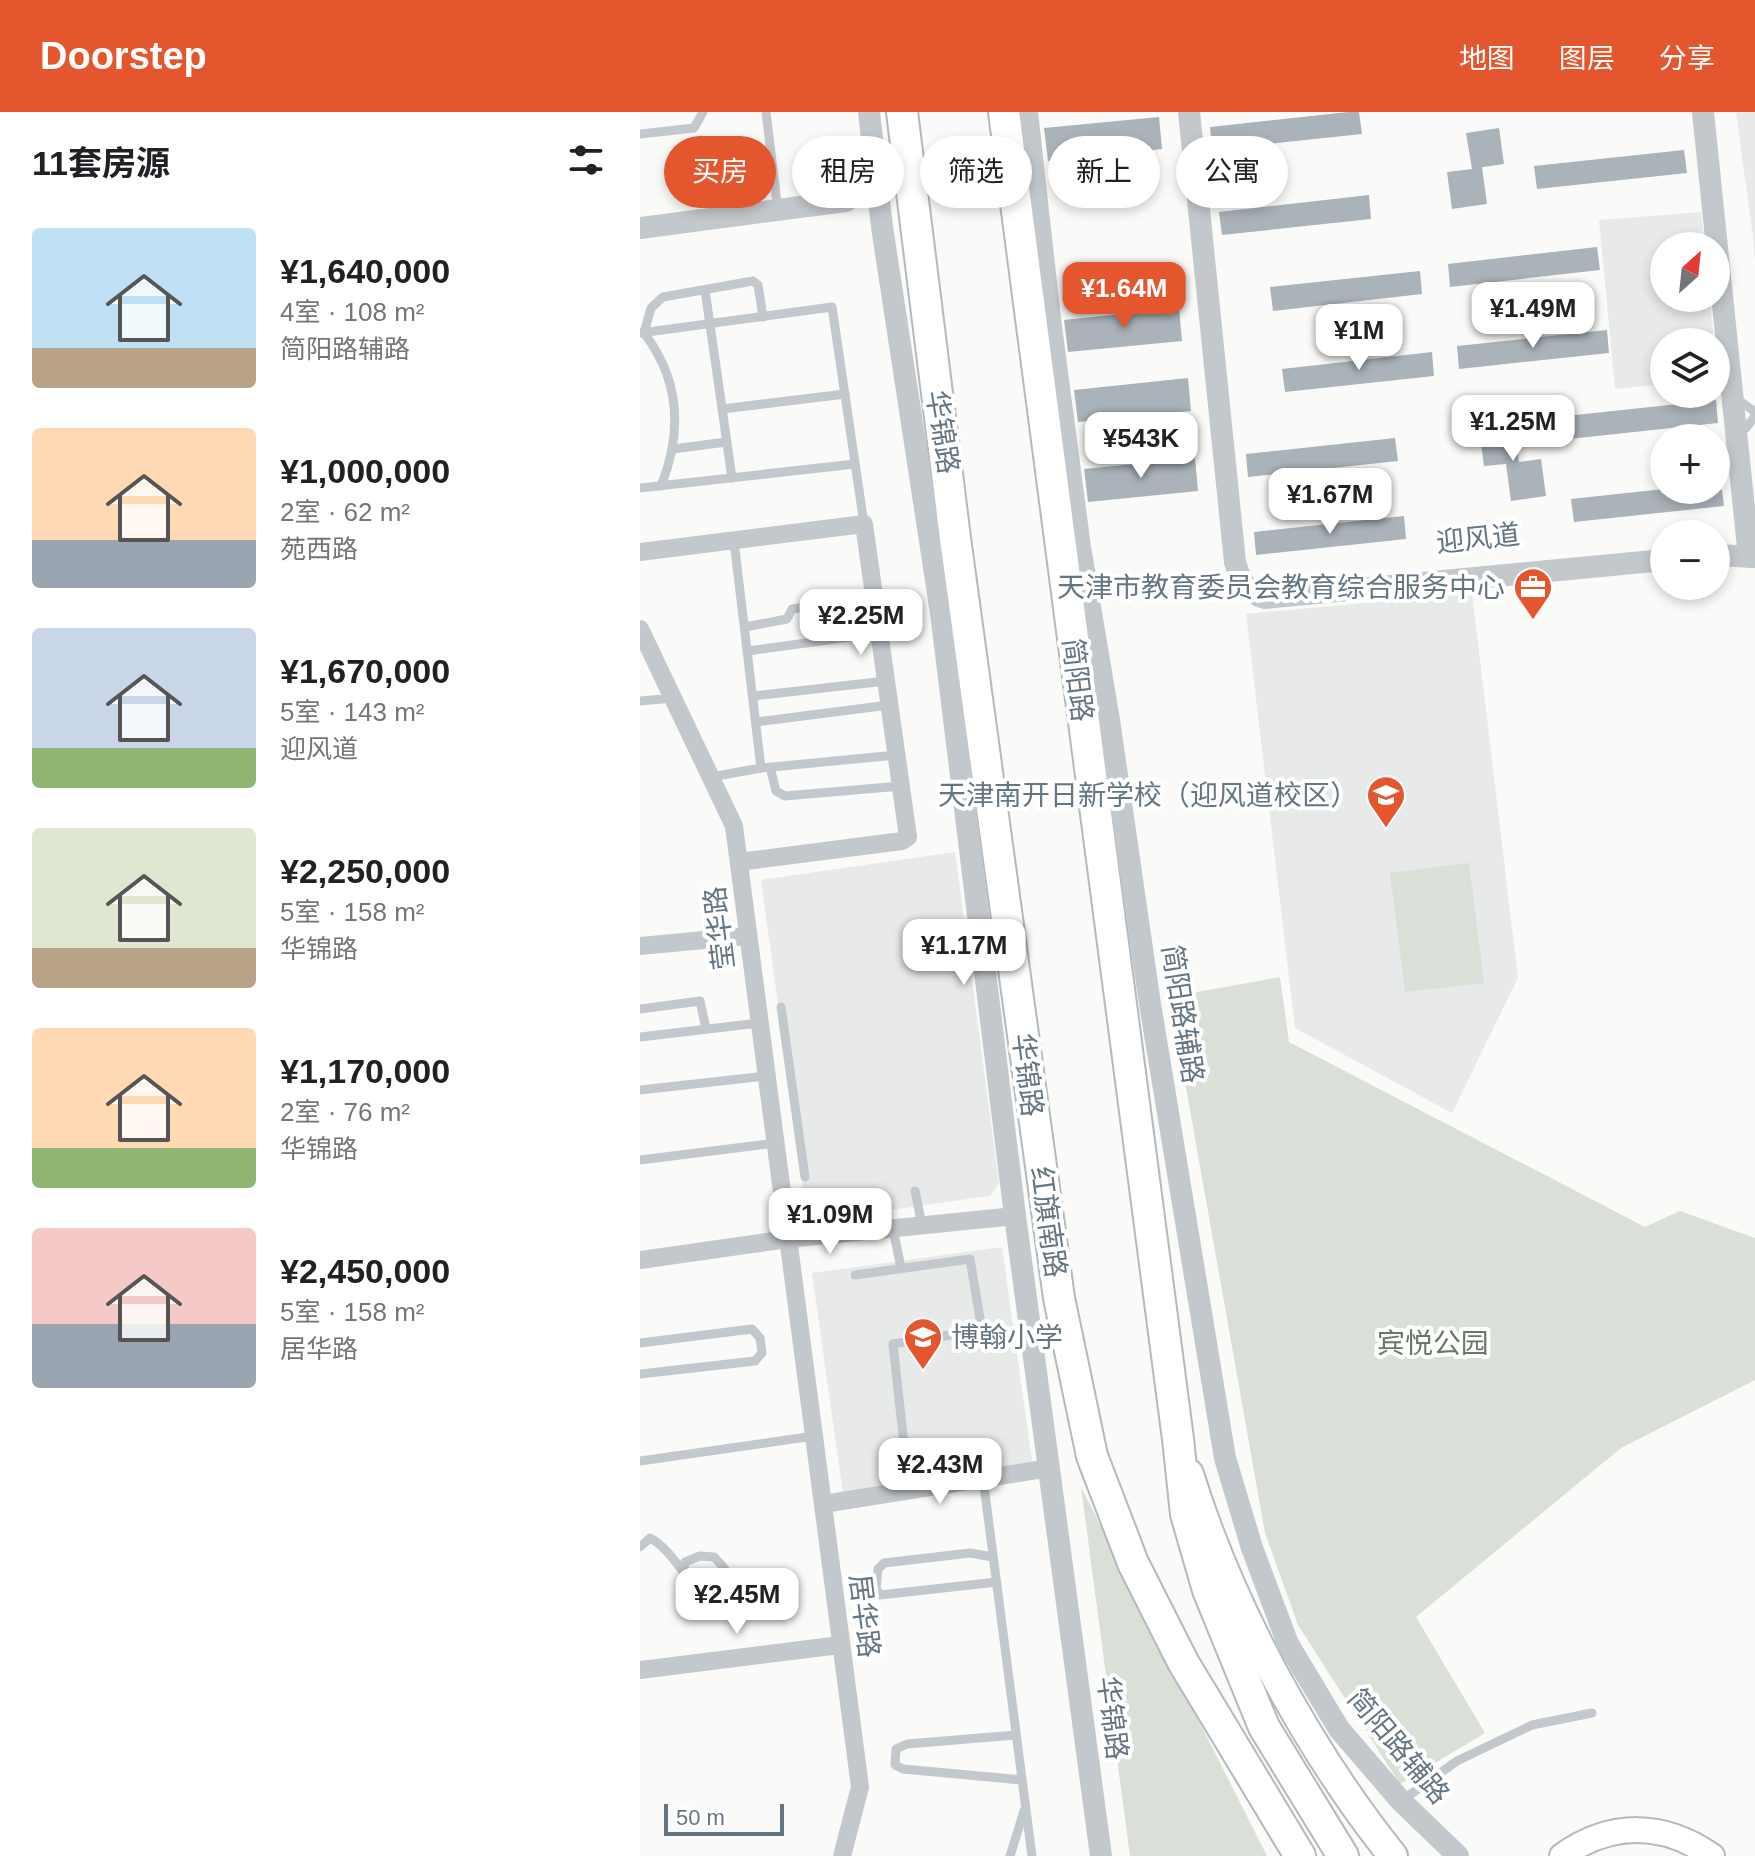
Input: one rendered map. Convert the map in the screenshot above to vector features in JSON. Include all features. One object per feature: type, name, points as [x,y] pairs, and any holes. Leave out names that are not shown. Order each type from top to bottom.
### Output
[{"type":"highway","name":"红旗南路","points":[[902,112],[955,538],[1059,1298],[1092,1456],[1133,1563],[1183,1662],[1300,1856]]},
{"type":"highway","name":"简阳路","points":[[1004,112],[1007,136]]},
{"type":"highway","name":"简阳路","points":[[1016,208],[1178,1439]]},
{"type":"highway","points":[[1178,1439],[1186,1514],[1208,1590],[1264,1727],[1343,1856]]},
{"type":"main road","points":[[1178,1439],[1221,1563],[1275,1676],[1329,1764],[1393,1856]]},
{"type":"main road","points":[[1562,1856],[1575,1847],[1612,1832],[1648,1830],[1676,1834],[1712,1856]]},
{"type":"street","name":"华锦路","points":[[869,112],[872,136]]},
{"type":"street","name":"简阳路辅路","points":[[1027,112],[1080,547],[1109,720],[1150,1004],[1225,1458],[1252,1548],[1288,1644],[1339,1729],[1401,1801],[1458,1856]]},
{"type":"street","points":[[1189,112],[1235,562],[1244,586]]},
{"type":"street","points":[[1703,112],[1747,411],[1752,550]]},
{"type":"street","points":[[1713,112],[1747,411],[1755,519]]},
{"type":"street","points":[[640,236],[810,208]]},
{"type":"street","name":"华锦路","points":[[880,208],[941,613],[1015,1216],[1101,1856]]},
{"type":"street","points":[[1023,208],[1050,319]]},
{"type":"street","points":[[640,228],[855,210],[869,214],[882,227]]},
{"type":"street","points":[[640,552],[864,524],[908,837],[902,841],[739,862]]},
{"type":"street","points":[[1730,547],[1752,550]]},
{"type":"street","points":[[1730,553],[1752,550]]},
{"type":"street","name":"迎风道","points":[[1244,586],[1261,589],[1650,551]]},
{"type":"street","name":"迎风道","points":[[1244,586],[1265,598],[1650,561]]},
{"type":"street","name":"莹华路","points":[[640,629],[734,826],[787,1239]]},
{"type":"street","points":[[640,946],[747,936]]},
{"type":"street","points":[[640,1260],[787,1239],[1015,1216]]},
{"type":"street","name":"居华路","points":[[787,1239],[860,1787],[842,1856]]},
{"type":"street","points":[[823,1504],[1050,1468]]},
{"type":"street","points":[[640,1670],[840,1645]]},
{"type":"lane","points":[[640,134],[694,128],[703,112]]},
{"type":"lane","points":[[766,112],[779,214]]},
{"type":"lane","points":[[642,333],[651,308],[663,297],[753,281],[758,285],[763,317]]},
{"type":"lane","points":[[705,290],[732,478]]},
{"type":"lane","points":[[642,333],[832,307],[864,524]]},
{"type":"lane","points":[[642,333],[661,355],[672,390],[676,432],[661,486]]},
{"type":"lane","points":[[722,409],[845,394]]},
{"type":"lane","points":[[673,449],[726,442]]},
{"type":"lane","points":[[640,488],[855,464]]},
{"type":"lane","points":[[734,541],[756,722],[766,768],[776,791],[785,796],[901,786]]},
{"type":"lane","points":[[745,627],[787,619],[792,609],[874,597]]},
{"type":"lane","points":[[748,651],[879,633]]},
{"type":"lane","points":[[753,696],[886,681]]},
{"type":"lane","points":[[640,701],[673,698]]},
{"type":"lane","points":[[756,722],[889,705]]},
{"type":"lane","points":[[711,777],[766,768],[896,755]]},
{"type":"lane","points":[[640,1009],[700,1001],[706,1029]]},
{"type":"lane","points":[[781,1007],[805,1177]]},
{"type":"lane","points":[[640,1037],[759,1023]]},
{"type":"lane","points":[[640,1090],[767,1076]]},
{"type":"lane","points":[[640,1160],[778,1152],[803,1158]]},
{"type":"lane","points":[[915,1191],[922,1225]]},
{"type":"lane","points":[[893,1228],[901,1268]]},
{"type":"lane","points":[[855,1275],[970,1259],[982,1330],[893,1344],[909,1490]]},
{"type":"lane","points":[[640,1343],[752,1329],[760,1338],[762,1353],[755,1361],[640,1374]]},
{"type":"lane","points":[[640,1461],[814,1436]]},
{"type":"lane","points":[[983,1478],[1032,1856]]},
{"type":"lane","points":[[640,1547],[650,1538],[659,1542],[708,1602],[721,1610],[733,1610],[743,1601],[736,1582],[714,1557],[689,1558],[684,1571]]},
{"type":"lane","points":[[993,1557],[970,1553],[884,1563],[878,1569],[876,1588],[880,1595],[997,1582]]},
{"type":"lane","points":[[1401,1801],[1457,1761],[1532,1725],[1592,1713]]},
{"type":"lane","points":[[1016,1735],[907,1744],[896,1749],[895,1765],[903,1769],[1022,1780]]},
{"type":"lane","points":[[1010,1856],[1025,1804]]},
{"type":"shaded area","points":[[1736,112],[1755,112],[1755,261],[1753,237]]},
{"type":"shaded area","points":[[1701,212],[1703,232],[1650,232],[1650,312],[1711,312],[1713,328],[1650,328],[1650,385],[1615,389],[1599,220]]},
{"type":"shaded area","name":"天津南开日新学校（迎风道校区）","points":[[1472,593],[1518,978],[1452,1113],[1295,1028],[1246,614]]},
{"type":"shaded area","points":[[955,852],[999,1183],[990,1196],[818,1220],[806,1210],[761,880]]},
{"type":"shaded area","name":"博翰小学","points":[[1002,1247],[1033,1468],[843,1494],[812,1273]]},
{"type":"green space","points":[[1469,863],[1484,983],[1405,992],[1390,873]]},
{"type":"green space","name":"宾悦公园","points":[[1280,977],[1289,1042],[1645,1227],[1680,1211],[1755,1238],[1755,1380],[1621,1448],[1416,1617],[1485,1733],[1400,1784],[1298,1625],[1265,1533],[1170,997]]},
{"type":"green space","points":[[1081,1487],[1267,1856],[1130,1856]]},
{"type":"building","points":[[1359,112],[1362,134],[1288,142],[1288,136],[1211,136],[1210,127]]},
{"type":"building","points":[[1159,117],[1162,149],[1160,136],[1048,136],[1048,161],[1044,128]]},
{"type":"building","points":[[1499,128],[1504,164],[1482,167],[1487,204],[1452,209],[1447,172],[1472,169],[1466,133]]},
{"type":"building","points":[[1684,150],[1687,173],[1537,189],[1534,166]]},
{"type":"building","points":[[1369,195],[1371,219],[1222,235],[1219,212],[1288,208],[1288,204]]},
{"type":"building","points":[[1597,247],[1600,270],[1450,287],[1448,264]]},
{"type":"building","points":[[1420,271],[1422,294],[1273,311],[1270,287]]},
{"type":"building","points":[[1179,308],[1182,341],[1068,352],[1064,320]]},
{"type":"building","points":[[1607,330],[1609,353],[1459,369],[1457,346]]},
{"type":"building","points":[[1432,352],[1434,376],[1285,392],[1282,369]]},
{"type":"building","points":[[1188,378],[1191,411],[1078,422],[1074,390]]},
{"type":"building","points":[[1650,407],[1717,408],[1718,423],[1650,424],[1650,430],[1569,439],[1566,416]]},
{"type":"building","points":[[1514,425],[1519,462],[1541,459],[1546,496],[1511,501],[1506,464],[1484,466],[1479,429]]},
{"type":"building","points":[[1395,438],[1398,461],[1248,477],[1246,454]]},
{"type":"building","points":[[1195,458],[1198,491],[1088,502],[1084,469]]},
{"type":"building","points":[[1650,491],[1650,504],[1724,506],[1574,522],[1571,499]]},
{"type":"building","points":[[1404,516],[1406,539],[1256,555],[1254,532]]},
{"type":"place","name":"天津市教育委员会教育综合服务中心","points":[[1533,621]]},
{"type":"place","name":"天津南开日新学校（迎风道校区）","points":[[1386,829]]},
{"type":"place","name":"博翰小学","points":[[923,1371]]}]
